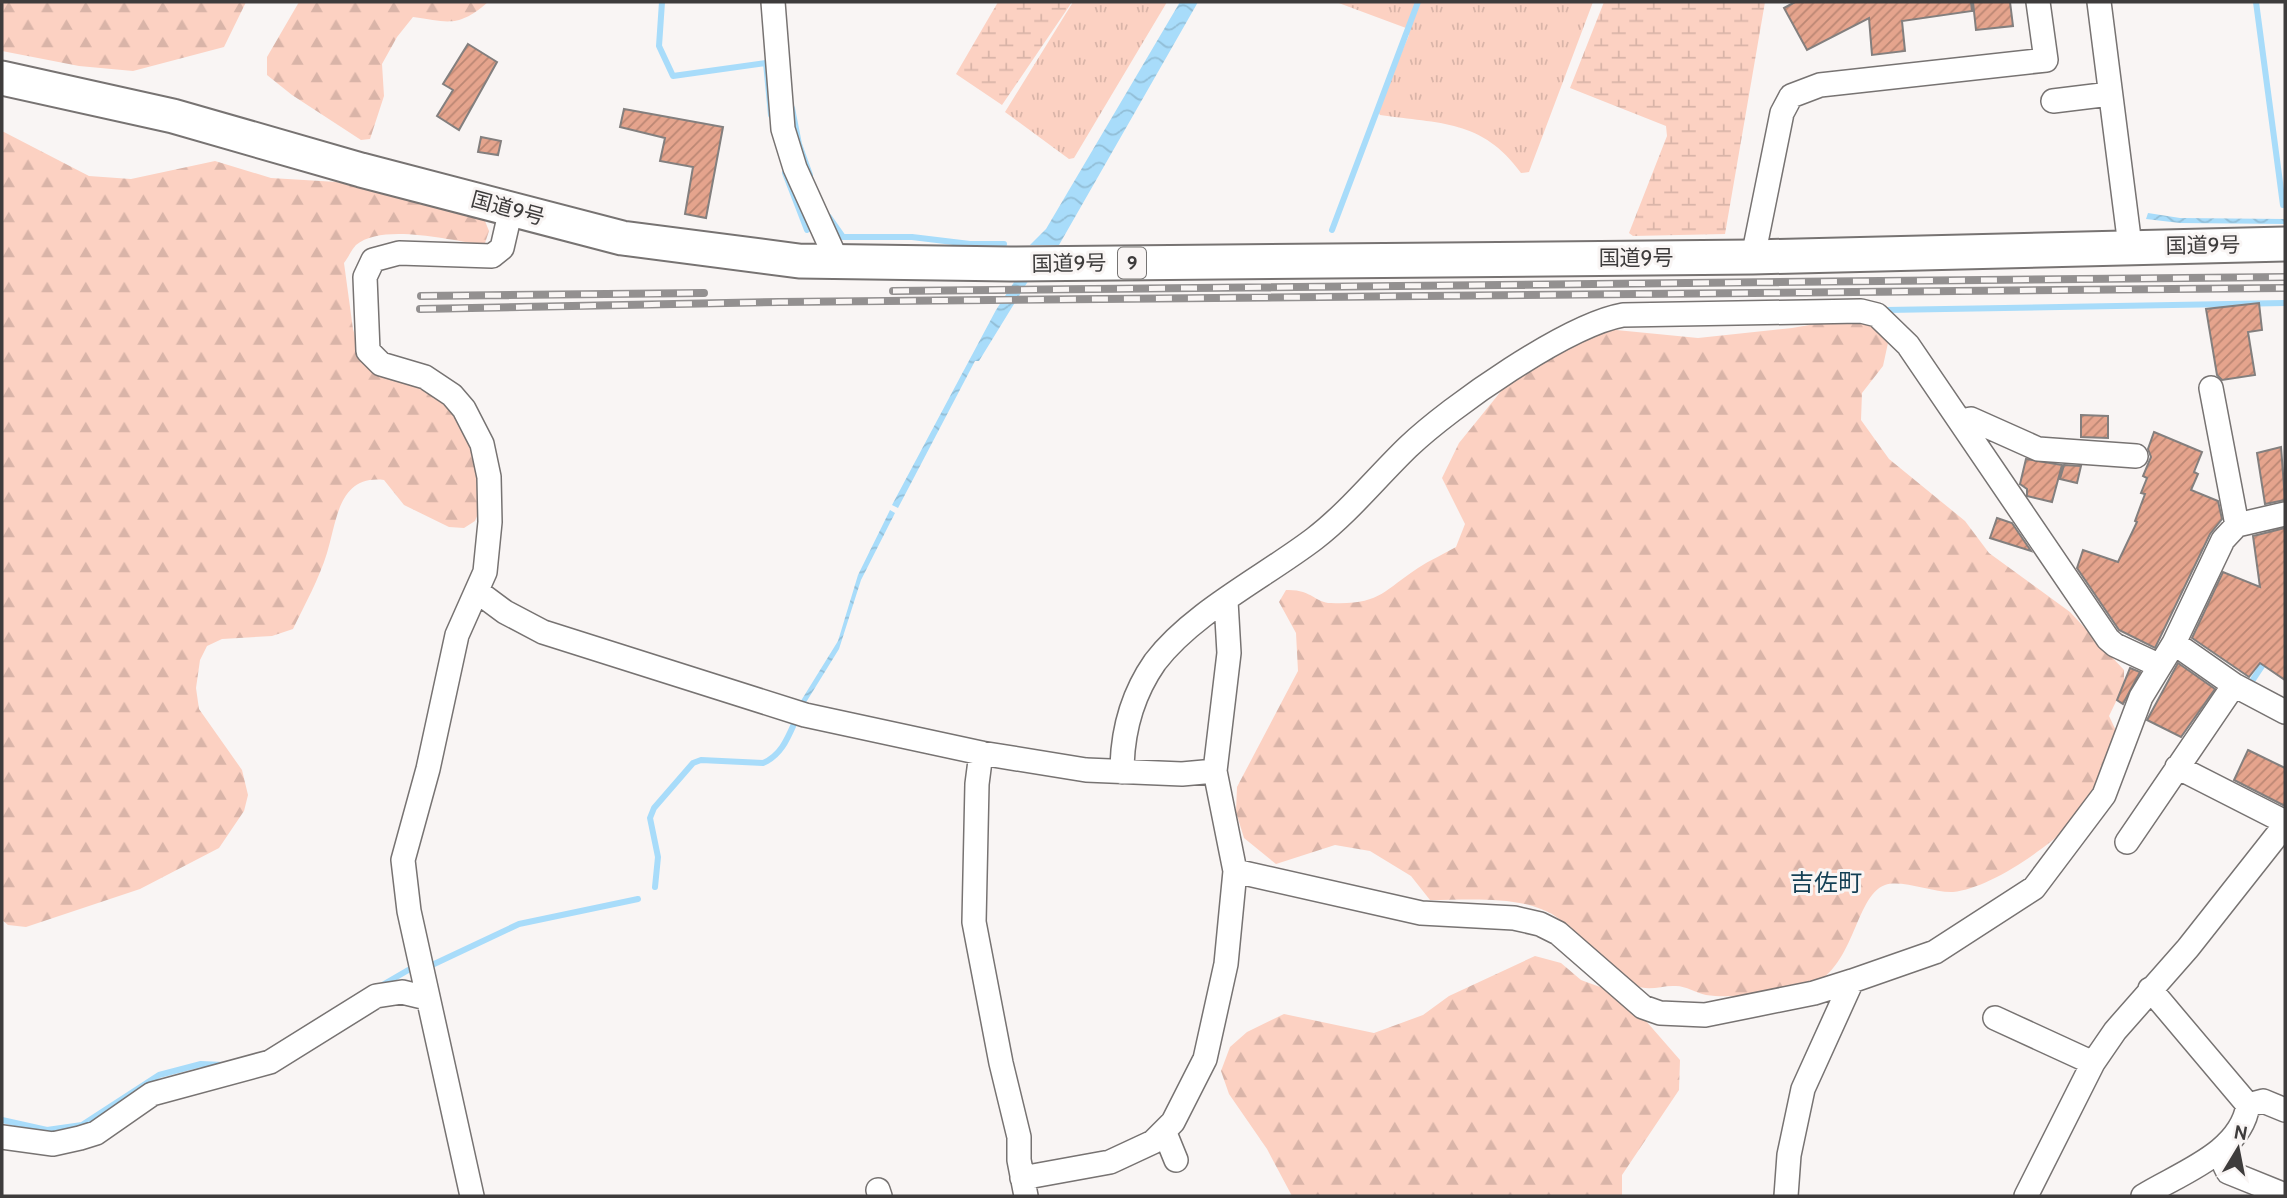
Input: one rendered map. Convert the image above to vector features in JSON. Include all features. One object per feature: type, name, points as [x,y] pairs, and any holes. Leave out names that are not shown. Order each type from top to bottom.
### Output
[{"type":"highway","name":"国道9号","points":[[2,78],[173,116],[360,170],[622,238],[749,257],[838,263],[1753,257],[2285,244]]},
{"type":"street","points":[[772,2],[783,129],[795,167],[838,263]]},
{"type":"street","points":[[1753,257],[1782,113],[1791,96],[1820,85],[2046,60],[2038,2]]},
{"type":"street","points":[[2099,2],[2130,246]]},
{"type":"street","points":[[2053,101],[2110,94]]},
{"type":"street","points":[[471,1196],[404,884],[404,851],[428,769],[457,635],[478,592],[487,556],[490,522],[489,477],[482,444],[464,409],[440,384],[372,358],[365,341],[365,277],[373,260],[389,254],[492,256],[502,248],[512,209]]},
{"type":"street","points":[[1122,772],[1127,724],[1143,680],[1188,627],[1348,512],[1405,449],[1450,412],[1572,332],[1606,318],[1658,312],[1870,312],[1877,315],[1908,345],[2108,639],[2158,665]]},
{"type":"street","points":[[2211,388],[2242,523]]},
{"type":"street","points":[[2226,408],[2242,523]]},
{"type":"street","points":[[1960,421],[1970,419],[2038,449],[2136,456]]},
{"type":"street","points":[[1235,871],[1421,913],[1514,918],[1540,925],[1558,933],[1643,1007],[1660,1013],[1705,1015],[1814,993],[1853,981],[1935,952],[2034,888],[2104,794],[2141,697],[2158,665],[2174,643],[2222,540],[2242,523],[2285,514]]},
{"type":"street","points":[[478,592],[505,612],[543,632],[805,715],[981,754],[1054,767],[1182,774],[1215,771]]},
{"type":"street","points":[[981,754],[977,785],[974,922],[1001,1063],[1019,1137],[1024,1187],[1137,1152],[1165,1133],[1194,1084],[1212,1036],[1226,964],[1235,871],[1215,771],[1229,653],[1226,601]]},
{"type":"street","points":[[2174,643],[2234,685],[2283,706]]},
{"type":"street","points":[[2127,842],[2234,685]]},
{"type":"street","points":[[2026,1196],[2093,1063],[2115,1031],[2188,948],[2285,823],[2177,766]]},
{"type":"street","points":[[1786,1196],[1789,1155],[1802,1089],[1853,981]]},
{"type":"street","points":[[2150,989],[2248,1105]]},
{"type":"street","points":[[2,1136],[41,1143],[73,1141],[96,1133],[152,1094],[270,1062],[376,996],[402,992],[427,998]]},
{"type":"street","points":[[1995,1018],[2093,1063]]},
{"type":"street","points":[[2248,1105],[2263,1101],[2285,1110]]},
{"type":"street","points":[[2248,1105],[2246,1116],[2229,1144],[2225,1166],[2228,1172],[2285,1195]]},
{"type":"street","points":[[1165,1133],[1176,1160]]},
{"type":"street","points":[[2143,1196],[2229,1144]]},
{"type":"green space","points":[[2,2],[246,2],[224,47],[133,71],[79,66],[2,51]]},
{"type":"green space","points":[[299,2],[488,2],[469,16],[453,21],[413,17],[397,37],[382,64],[384,96],[370,139],[361,140],[292,95],[267,75],[267,57]]},
{"type":"green space","points":[[998,2],[1072,2],[1002,105],[956,74]]},
{"type":"green space","points":[[1073,2],[1167,2],[1074,158],[1069,159],[1005,112]]},
{"type":"green space","points":[[1336,2],[1593,2],[1529,172],[1521,173],[1506,155],[1475,133],[1441,123],[1380,115],[1377,110],[1409,35],[1406,28]]},
{"type":"green space","points":[[1604,2],[1765,2],[1725,234],[1633,236],[1629,233],[1667,136],[1666,126],[1570,88]]},
{"type":"green space","points":[[2,131],[89,176],[131,179],[215,161],[271,178],[337,182],[472,214],[485,221],[489,231],[485,243],[479,244],[398,234],[367,238],[356,245],[344,263],[353,329],[361,356],[414,379],[460,416],[480,447],[481,507],[475,521],[464,528],[449,527],[404,505],[384,480],[369,480],[348,492],[337,515],[320,572],[293,629],[272,636],[222,639],[207,646],[200,660],[196,688],[199,709],[242,770],[248,795],[244,811],[219,848],[140,889],[26,927],[8,925],[2,920]]},
{"type":"green space","points":[[1850,318],[1875,325],[1888,343],[1883,366],[1862,393],[1861,420],[1889,459],[1965,521],[1989,553],[2070,612],[2124,670],[2124,685],[2109,716],[2119,737],[2106,779],[2088,807],[2073,823],[2034,854],[1991,880],[1971,888],[1945,892],[1900,884],[1885,885],[1866,903],[1845,951],[1823,978],[1797,989],[1729,996],[1706,995],[1680,986],[1650,988],[1634,985],[1595,957],[1566,925],[1551,914],[1528,905],[1501,900],[1430,900],[1411,876],[1370,851],[1335,845],[1276,864],[1244,838],[1236,812],[1237,787],[1298,671],[1296,633],[1279,602],[1286,590],[1302,592],[1331,603],[1371,599],[1456,547],[1465,524],[1442,478],[1459,443],[1502,390],[1568,345],[1606,329],[1698,338],[1792,328]]},
{"type":"green space","points":[[1535,956],[1561,963],[1581,980],[1611,991],[1646,1021],[1680,1060],[1679,1090],[1622,1175],[1622,1196],[1292,1196],[1267,1149],[1229,1094],[1221,1071],[1230,1047],[1247,1032],[1284,1014],[1374,1033],[1423,1015],[1449,996]]},
{"type":"water","points":[[1180,2],[1198,2],[1059,245],[1030,245],[1046,229]]},
{"type":"water","points":[[2148,213],[2180,218],[2285,219],[2285,224],[2180,223],[2146,219]]},
{"type":"water","points":[[1030,278],[979,361],[975,361],[898,508],[892,505],[996,310],[1016,279]]},
{"type":"water","points":[[890,510],[895,513],[861,580],[839,649],[805,704],[799,704],[838,641],[858,575]]},
{"type":"building","points":[[1795,2],[1971,2],[1972,11],[1902,21],[1905,51],[1872,55],[1869,18],[1807,50],[1784,8]]},
{"type":"building","points":[[1973,2],[2010,2],[2013,26],[1976,30]]},
{"type":"building","points":[[468,44],[497,62],[459,130],[437,116],[453,90],[443,84]]},
{"type":"building","points":[[624,109],[723,127],[706,218],[685,214],[693,167],[660,161],[665,138],[620,127]]},
{"type":"building","points":[[481,137],[501,141],[498,155],[478,152]]},
{"type":"building","points":[[2259,303],[2262,330],[2248,332],[2255,375],[2222,380],[2217,375],[2206,309]]},
{"type":"building","points":[[2081,415],[2108,416],[2108,438],[2081,437]]},
{"type":"building","points":[[2154,432],[2202,452],[2194,472],[2198,474],[2191,490],[2218,501],[2222,519],[2210,534],[2155,648],[2119,630],[2077,568],[2083,550],[2118,562],[2137,522],[2135,521],[2145,494],[2141,493],[2147,478],[2143,476],[2151,457],[2148,449]]},
{"type":"building","points":[[2281,447],[2285,500],[2265,504],[2257,453]]},
{"type":"building","points":[[2026,459],[2062,465],[2052,502],[2027,496],[2027,489],[2020,484]]},
{"type":"building","points":[[2064,465],[2081,466],[2077,483],[2060,479]]},
{"type":"building","points":[[1997,518],[2012,523],[2031,551],[1990,538]]},
{"type":"building","points":[[2285,528],[2285,680],[2260,663],[2249,677],[2192,638],[2223,572],[2260,587],[2253,536]]},
{"type":"building","points":[[2178,663],[2215,689],[2181,737],[2147,720]]},
{"type":"building","points":[[2130,668],[2140,672],[2123,704],[2117,700]]},
{"type":"building","points":[[2248,750],[2285,768],[2285,806],[2234,780]]},
{"type":"waterway","points":[[662,2],[659,46],[673,76],[766,63],[771,115]]},
{"type":"waterway","points":[[1332,230],[1418,2]]},
{"type":"waterway","points":[[2256,2],[2283,205]]},
{"type":"waterway","points":[[792,108],[799,144],[810,175]]},
{"type":"waterway","points":[[785,173],[807,230]]},
{"type":"waterway","points":[[829,217],[843,237],[912,237],[970,244],[1004,244]]},
{"type":"waterway","points":[[1886,310],[2285,303]]},
{"type":"waterway","points":[[2250,684],[2266,660]]},
{"type":"waterway","points":[[655,887],[658,857],[650,818],[654,808],[693,763],[701,760],[763,763],[786,742],[794,724]]},
{"type":"waterway","points":[[432,965],[519,924],[638,899]]},
{"type":"waterway","points":[[379,987],[410,969]]},
{"type":"waterway","points":[[2,1120],[47,1130],[82,1125],[159,1075],[201,1064],[224,1065]]},
{"type":"railway","points":[[893,291],[2285,277]]},
{"type":"railway","points":[[420,309],[779,302],[2285,288]]},
{"type":"railway","points":[[421,296],[704,293]]},
{"type":"district","name":"吉佐町","points":[[1826,882]]}]
